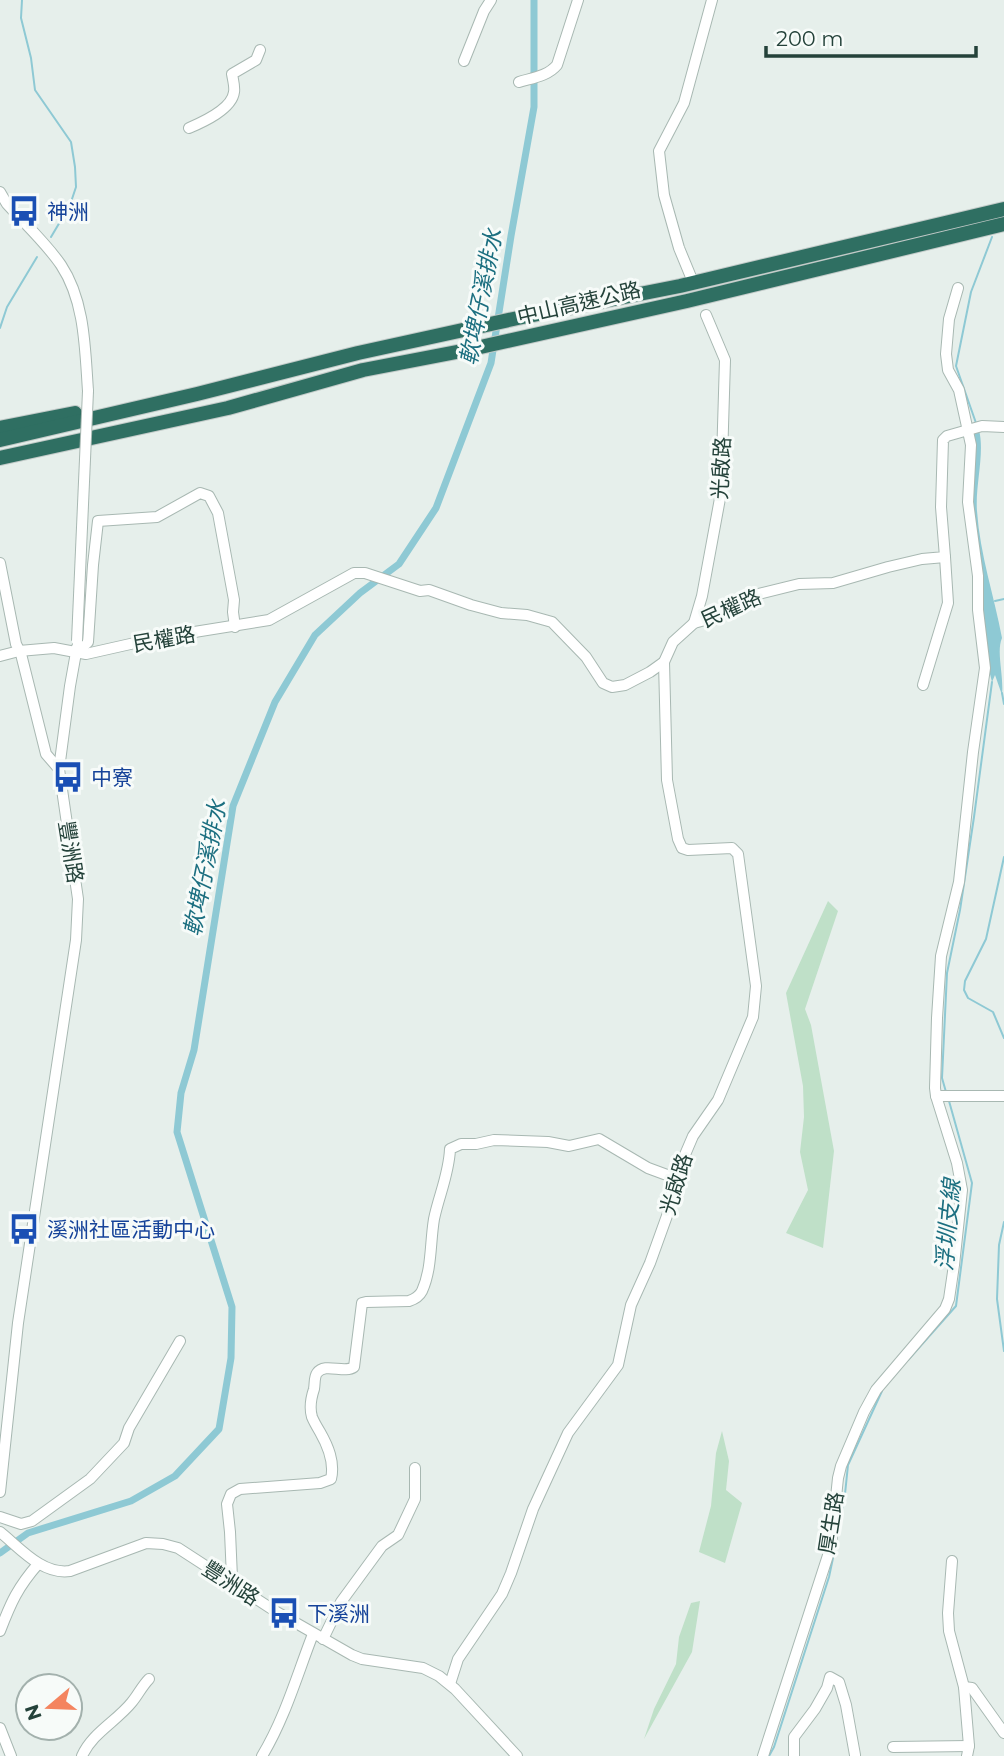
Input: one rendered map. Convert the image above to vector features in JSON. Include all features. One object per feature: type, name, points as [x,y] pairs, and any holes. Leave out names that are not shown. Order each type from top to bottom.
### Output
[{"type":"highway","name":"中山高速公路","points":[[0,440],[358,353],[680,286],[1004,209]]},
{"type":"highway","name":"中山高速公路","points":[[0,458],[228,408],[363,370],[467,350],[794,276],[1004,224]]},
{"type":"highway","points":[[0,428],[131,402],[197,394]]},
{"type":"highway","points":[[0,468],[216,416],[228,408]]},
{"type":"street","points":[[464,61],[491,0]]},
{"type":"street","points":[[519,82],[543,75],[557,65],[578,0]]},
{"type":"street","points":[[691,276],[679,248],[664,195],[659,151],[684,103],[712,0]]},
{"type":"street","points":[[189,128],[204,122],[230,103],[234,92],[232,74],[256,60],[260,50]]},
{"type":"street","name":"豐洲路","points":[[0,192],[7,204],[62,266],[84,326],[88,391],[77,646],[60,769],[78,899],[76,940],[16,1334],[0,1492]]},
{"type":"street","points":[[958,288],[949,319],[946,354],[948,370],[974,428],[968,502],[978,576],[978,610],[985,668],[959,882],[941,956],[935,1048],[943,1096],[1004,1096]]},
{"type":"street","name":"光啟路","points":[[694,624],[702,596],[721,492],[725,360],[706,314]]},
{"type":"street","points":[[923,685],[948,603],[941,507],[943,440],[947,436],[974,428],[1004,426]]},
{"type":"street","points":[[77,646],[88,642],[98,521],[152,518],[201,493],[209,496],[218,513],[234,600],[234,627]]},
{"type":"street","name":"民權路","points":[[0,656],[19,651],[77,646],[86,654],[158,638],[269,620],[354,573],[365,573],[420,592],[429,590],[501,613],[527,615],[552,622],[586,657],[603,684],[612,687],[625,685],[650,672],[663,662],[673,642],[694,624],[717,619],[728,607],[750,596],[799,584],[833,583],[911,561],[945,557]]},
{"type":"street","points":[[0,564],[16,644],[46,754],[60,769]]},
{"type":"street","name":"光啟路","points":[[450,1684],[458,1659],[502,1594],[533,1508],[568,1433],[618,1365],[632,1305],[668,1213],[675,1178],[693,1136],[718,1100],[753,1017],[756,986],[738,854],[733,848],[688,850],[682,848],[678,839],[667,780],[663,662]]},
{"type":"street","name":"厚生路","points":[[762,1756],[831,1546],[841,1466],[876,1390],[942,1314],[950,1294],[962,1190],[943,1096]]},
{"type":"street","points":[[229,1581],[232,1578],[227,1504],[231,1494],[240,1489],[320,1483],[331,1479],[330,1453],[312,1414],[311,1400],[317,1374],[327,1368],[346,1371],[354,1367],[362,1303],[409,1301],[420,1295],[427,1273],[435,1217],[449,1170],[452,1147],[494,1140],[548,1142],[569,1146],[599,1139],[648,1168],[675,1178]]},
{"type":"street","points":[[0,1517],[21,1524],[32,1521],[90,1479],[124,1443],[129,1428],[180,1341]]},
{"type":"street","points":[[262,1756],[272,1740],[296,1678],[318,1636],[383,1546],[398,1535],[415,1499],[415,1468]]},
{"type":"street","points":[[0,1532],[36,1562],[21,1583],[0,1631]]},
{"type":"street","name":"豐洲路","points":[[36,1562],[50,1570],[65,1572],[146,1543],[178,1548],[275,1611],[357,1657],[423,1668],[439,1676],[450,1684],[517,1756]]},
{"type":"street","points":[[893,1746],[968,1751],[964,1687],[948,1622],[952,1561]]},
{"type":"street","points":[[794,1756],[794,1737],[815,1709],[830,1677],[839,1682],[842,1689],[855,1755]]},
{"type":"street","points":[[82,1756],[85,1748],[132,1703],[149,1679]]},
{"type":"street","points":[[964,1687],[972,1688],[1004,1733]]},
{"type":"street","points":[[0,1728],[11,1756]]},
{"type":"green space","points":[[828,901],[838,911],[805,1009],[811,1025],[834,1151],[823,1248],[786,1233],[808,1190],[800,1152],[804,1117],[803,1086],[786,993]]},
{"type":"green space","points":[[722,1431],[729,1461],[726,1490],[742,1503],[725,1563],[699,1552],[711,1506],[716,1453]]},
{"type":"green space","points":[[700,1601],[692,1652],[644,1739],[654,1709],[676,1664],[679,1637],[691,1603]]},
{"type":"water","points":[[979,430],[981,449],[977,511],[984,559],[1002,638],[1002,695],[995,675],[992,682],[989,670],[970,494],[973,436],[974,431]]},
{"type":"waterway","points":[[22,0],[21,18],[31,58],[35,90],[71,142],[75,167],[76,187],[70,205],[51,237]]},
{"type":"waterway","name":"軟埤仔溪排水","points":[[0,1553],[28,1533],[131,1501],[175,1476],[219,1429],[231,1358],[232,1307],[177,1132],[181,1093],[194,1050],[233,806],[275,702],[315,635],[360,593],[399,564],[436,508],[491,363],[534,107],[534,0]]},
{"type":"waterway","points":[[976,423],[956,366],[971,292],[992,237]]},
{"type":"waterway","points":[[0,328],[7,307],[37,257]]},
{"type":"waterway","points":[[995,601],[1004,599]]},
{"type":"waterway","name":"浮圳支線","points":[[946,1092],[942,1078],[947,973],[960,910],[992,682]]},
{"type":"waterway","points":[[1002,693],[1004,704]]},
{"type":"waterway","points":[[1004,857],[986,939],[965,981],[964,990],[968,998],[993,1012],[1004,1038]]},
{"type":"waterway","name":"浮圳支線","points":[[908,1360],[956,1306],[972,1183],[949,1101]]},
{"type":"waterway","points":[[1004,1222],[999,1245],[997,1299],[1004,1351]]},
{"type":"waterway","name":"浮圳支線","points":[[838,1531],[848,1465],[882,1391]]},
{"type":"waterway","name":"浮圳支線","points":[[769,1756],[833,1558]]},
{"type":"place","name":"神洲","points":[[24,211]]},
{"type":"place","name":"中寮","points":[[68,777]]},
{"type":"place","name":"溪洲社區活動中心","points":[[24,1229]]},
{"type":"place","name":"下溪洲","points":[[284,1613]]}]
